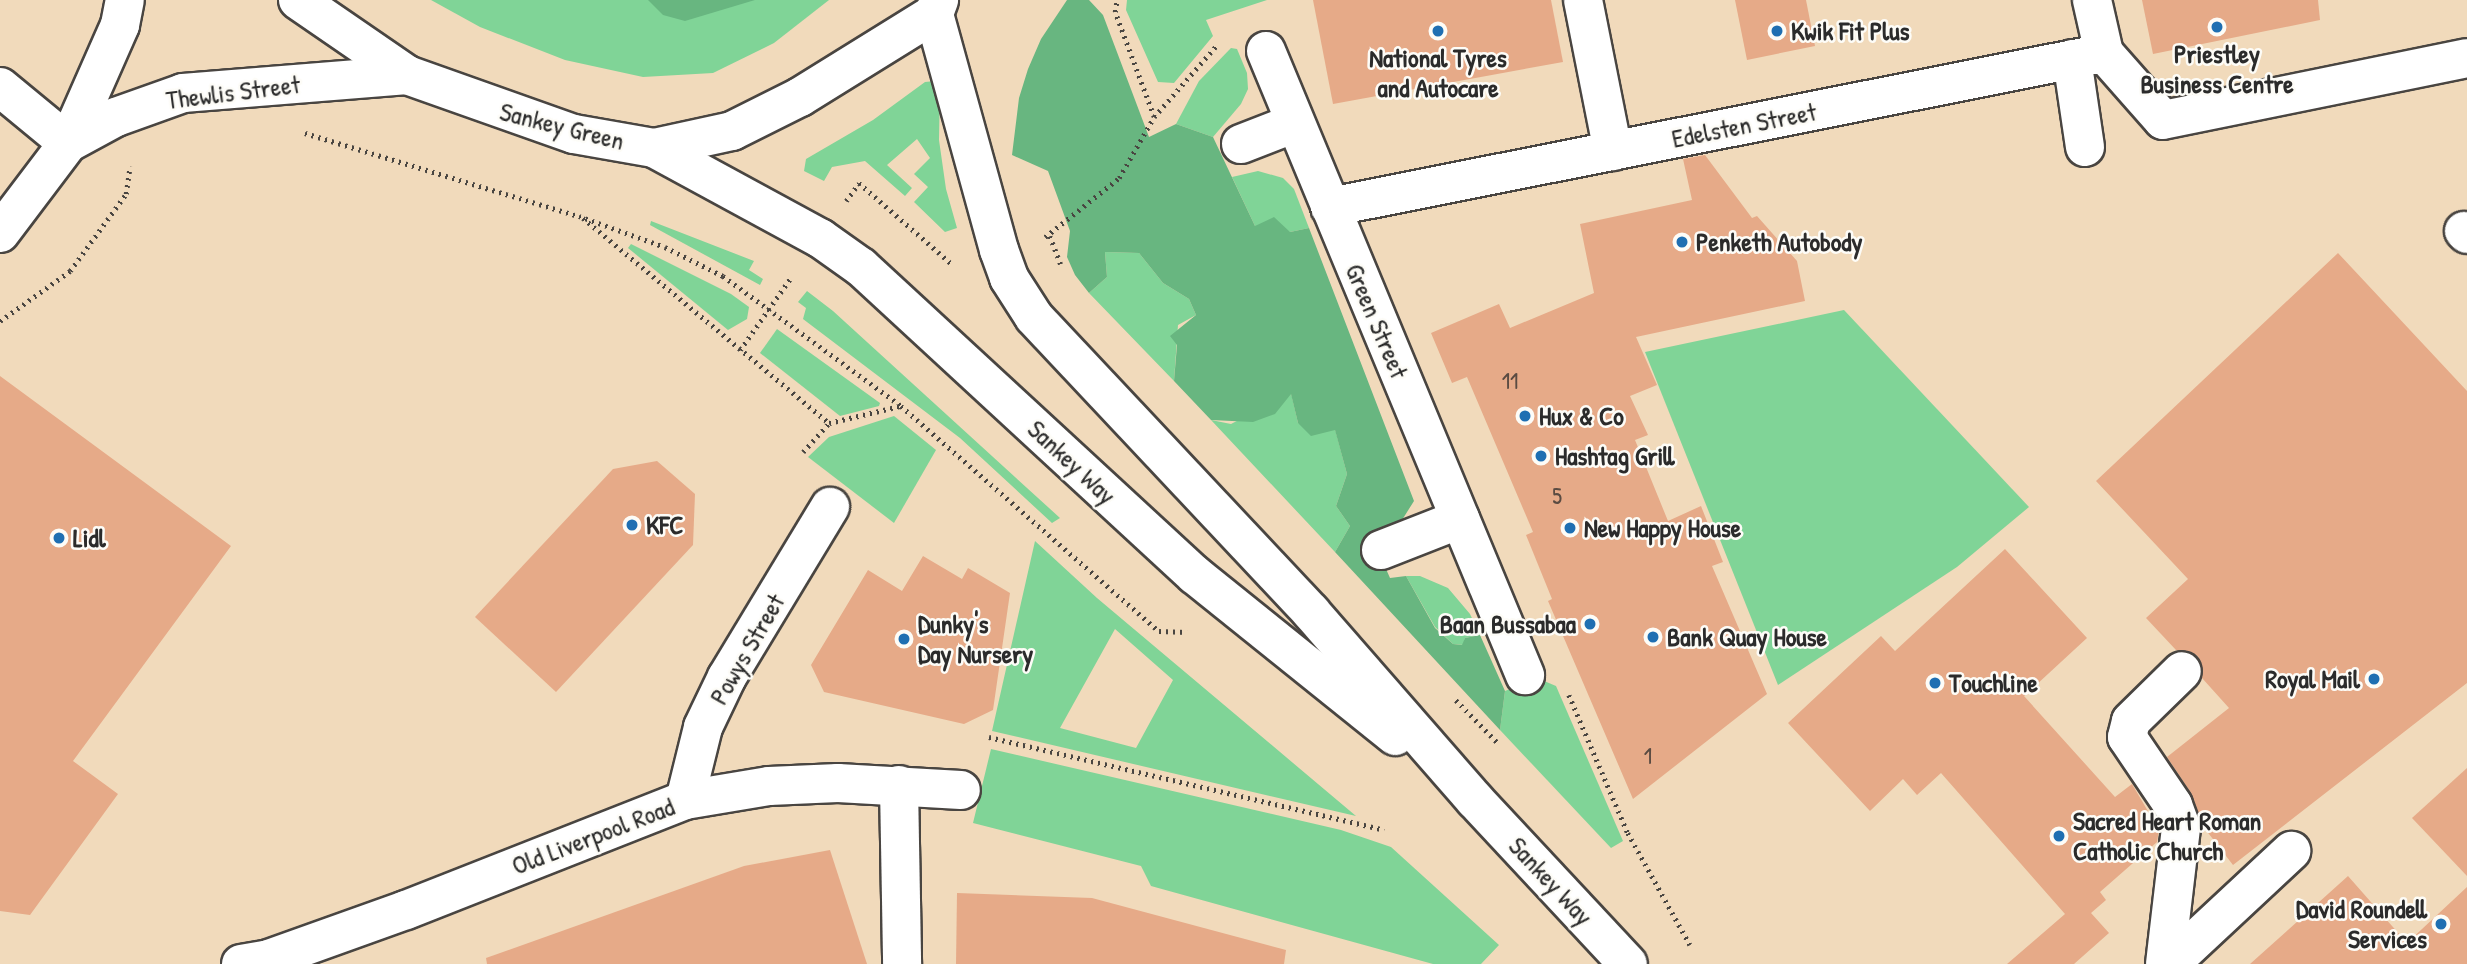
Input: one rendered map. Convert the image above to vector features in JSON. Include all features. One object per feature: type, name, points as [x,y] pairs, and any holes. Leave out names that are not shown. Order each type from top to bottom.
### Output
[{"type":"main road","name":"Thewlis Street","points":[[0,233],[68,143],[120,25],[125,0]]},
{"type":"main road","name":"Sankey Green","points":[[298,0],[407,75],[574,134],[654,148],[732,131],[800,97],[936,7]]},
{"type":"main road","points":[[1583,0],[1613,151]]},
{"type":"main road","points":[[2085,148],[2092,0]]},
{"type":"main road","name":"Sankey Way","points":[[936,7],[999,250],[1009,278],[1034,317],[1311,612],[1475,800],[1627,963]]},
{"type":"main road","name":"Green Street","points":[[1266,51],[1525,675]]},
{"type":"main road","points":[[2088,56],[2163,120],[2467,58]]},
{"type":"main road","name":"Edelsten Street","points":[[1330,207],[2088,56]]},
{"type":"main road","name":"Thewlis Street","points":[[68,143],[116,117],[183,93],[407,75]]},
{"type":"main road","points":[[0,87],[68,143]]},
{"type":"main road","points":[[1241,144],[1295,123]]},
{"type":"main road","name":"Sankey Way","points":[[654,148],[820,238],[861,267],[1195,575],[1475,800]]},
{"type":"main road","name":"Powys Street","points":[[685,800],[703,727],[727,677],[831,507]]},
{"type":"main road","points":[[1381,550],[1460,519]]},
{"type":"main road","points":[[2167,964],[2182,827],[2173,805],[2127,737],[2131,721],[2182,671]]},
{"type":"main road","points":[[899,785],[902,964]]},
{"type":"main road","name":"Old Liverpool Road","points":[[259,962],[685,800],[769,786],[899,785],[961,790]]},
{"type":"main road","points":[[2167,964],[2291,851]]},
{"type":"path","points":[[1117,0],[1115,12],[1154,117]]},
{"type":"path","points":[[1050,236],[1119,178],[1154,117],[1183,86]]},
{"type":"path","points":[[301,132],[579,216],[665,247],[723,276],[770,307],[901,406],[1159,631]]},
{"type":"path","points":[[0,321],[70,271],[126,194],[128,168],[135,160]]},
{"type":"path","points":[[579,216],[829,423]]},
{"type":"path","points":[[740,350],[770,307]]},
{"type":"path","points":[[803,452],[829,423],[901,406]]},
{"type":"path","points":[[1525,675],[1555,662],[1628,833],[1690,946]]},
{"type":"path","points":[[1470,714],[1499,744]]},
{"type":"path","points":[[989,737],[1384,830]]},
{"type":"green space","points":[[431,0],[829,0],[774,43],[713,73],[643,77],[565,60],[480,27]]},
{"type":"green space","points":[[648,0],[755,0],[685,21],[663,15]]},
{"type":"green space","points":[[1067,0],[1089,0],[1103,15],[1149,137],[1176,124],[1213,137],[1255,226],[1274,217],[1290,232],[1309,228],[1414,501],[1402,520],[1371,535],[1390,578],[1406,576],[1435,628],[1453,644],[1462,645],[1465,638],[1480,635],[1505,691],[1500,730],[1335,552],[1350,526],[1336,506],[1347,474],[1335,430],[1311,436],[1298,423],[1291,394],[1275,414],[1253,422],[1211,420],[1174,381],[1177,345],[1170,336],[1196,315],[1189,299],[1163,283],[1139,253],[1105,252],[1107,277],[1089,293],[1075,275],[1067,257],[1070,231],[1048,171],[1012,155],[1019,98],[1028,69],[1041,39]]},
{"type":"green space","points":[[1127,0],[1267,0],[1206,20],[1213,36],[1174,83],[1158,82],[1126,10]]},
{"type":"green space","points":[[1231,48],[1237,49],[1247,73],[1248,89],[1241,104],[1213,137],[1176,124],[1199,81]]},
{"type":"green space","points":[[935,81],[940,85],[939,140],[946,189],[957,228],[945,232],[914,202],[928,187],[914,174],[930,158],[917,139],[887,165],[912,188],[905,196],[865,161],[832,167],[824,181],[804,171],[806,159],[873,120],[925,82]]},
{"type":"green space","points":[[1258,171],[1283,178],[1294,189],[1309,228],[1290,232],[1255,226],[1232,177]]},
{"type":"green space","points":[[651,221],[754,261],[749,270],[763,279],[760,285],[650,225]]},
{"type":"green space","points":[[631,244],[731,294],[749,307],[747,319],[728,330],[628,248]]},
{"type":"green space","points":[[1105,252],[1139,253],[1163,283],[1189,299],[1196,315],[1178,325],[1174,381],[1089,293],[1107,277]]},
{"type":"green space","points":[[807,291],[833,311],[1060,518],[1052,523],[960,438],[803,319],[806,308],[798,302]]},
{"type":"green space","points":[[1844,310],[2029,507],[1957,567],[1778,685],[1645,352]]},
{"type":"green space","points":[[777,329],[880,403],[879,406],[840,416],[760,353]]},
{"type":"green space","points":[[1291,393],[1298,423],[1335,429],[1347,474],[1336,506],[1350,526],[1335,552],[1211,420],[1231,424]]},
{"type":"green space","points":[[894,416],[936,450],[894,523],[808,457],[829,437]]},
{"type":"green space","points":[[1035,541],[1097,598],[1356,816],[992,731]],"holes":[[[1115,629],[1173,680],[1136,748],[1060,728]]]},
{"type":"green space","points":[[1406,576],[1420,576],[1448,588],[1470,614],[1480,635],[1465,638],[1463,645],[1453,644],[1435,627]]},
{"type":"green space","points":[[1537,678],[1556,686],[1623,841],[1611,848],[1500,730],[1505,691]]},
{"type":"green space","points":[[991,749],[1341,830],[1391,847],[1499,945],[1481,964],[1433,964],[1151,886],[1141,866],[973,823]]},
{"type":"building","name":"National Tyres and Autocare","points":[[1313,0],[1551,0],[1563,62],[1333,104]]},
{"type":"building","name":"Kwik Fit Plus","points":[[1735,0],[1806,0],[1815,46],[1747,60]]},
{"type":"building","name":"Priestley Business Centre","points":[[2142,0],[2318,0],[2320,20],[2153,54]]},
{"type":"building","points":[[1705,155],[1752,218],[1757,216],[1797,261],[1805,301],[1636,337],[1657,385],[1630,396],[1648,435],[1635,440],[1668,521],[1701,506],[1723,562],[1712,566],[1767,694],[1633,799],[1548,601],[1552,599],[1526,535],[1533,532],[1467,377],[1452,383],[1431,333],[1499,304],[1510,328],[1594,293],[1580,224],[1692,200],[1683,159]]},
{"type":"building","name":"Royal Mail","points":[[2338,253],[2467,391],[2467,683],[2233,865],[2202,825],[2191,793],[2167,757],[2229,708],[2202,678],[2198,656],[2176,650],[2146,618],[2188,579],[2096,481]]},
{"type":"building","points":[[0,376],[231,546],[73,761],[118,794],[30,915],[0,911]]},
{"type":"building","points":[[657,461],[695,494],[693,545],[556,692],[475,617],[613,469]]},
{"type":"building","points":[[2005,549],[2087,638],[2024,696],[2115,797],[2132,784],[2159,830],[2157,842],[2100,892],[2106,900],[2091,913],[2109,933],[2074,964],[2007,964],[2065,914],[1941,773],[1917,795],[1903,779],[1870,811],[1788,723],[1881,636],[1895,651]]},
{"type":"building","name":"Dunky's Day Nursery","points":[[923,556],[962,579],[968,568],[1010,593],[993,710],[964,724],[824,692],[811,665],[868,570],[902,591]]},
{"type":"building","points":[[2467,768],[2467,876],[2412,818]]},
{"type":"building","points":[[830,850],[867,964],[487,964],[486,958],[744,866]]},
{"type":"building","points":[[2348,876],[2407,943],[2467,887],[2467,964],[2250,964]]},
{"type":"building","points":[[957,893],[1092,898],[1286,950],[1284,964],[956,964]]},
{"type":"place","name":"Priestley Business Centre","points":[[2217,27]]},
{"type":"place","name":"National Tyres and Autocare","points":[[1438,31]]},
{"type":"place","name":"Kwik Fit Plus","points":[[1777,31]]},
{"type":"place","name":"Penketh Autobody","points":[[1682,242]]},
{"type":"place","name":"Hux & Co","points":[[1525,416]]},
{"type":"place","name":"Hashtag Grill","points":[[1541,456]]},
{"type":"place","name":"KFC","points":[[632,525]]},
{"type":"place","name":"New Happy House","points":[[1570,528]]},
{"type":"place","name":"Lidl","points":[[59,538]]},
{"type":"place","name":"Baan Bussabaa","points":[[1590,624]]},
{"type":"place","name":"Bank Quay House","points":[[1653,637]]},
{"type":"place","name":"Dunky's Day Nursery","points":[[904,639]]},
{"type":"place","name":"Royal Mail","points":[[2374,679]]},
{"type":"place","name":"Touchline","points":[[1935,683]]},
{"type":"place","name":"Sacred Heart Roman Catholic Church","points":[[2059,836]]},
{"type":"place","name":"David Roundell Services","points":[[2441,924]]}]
